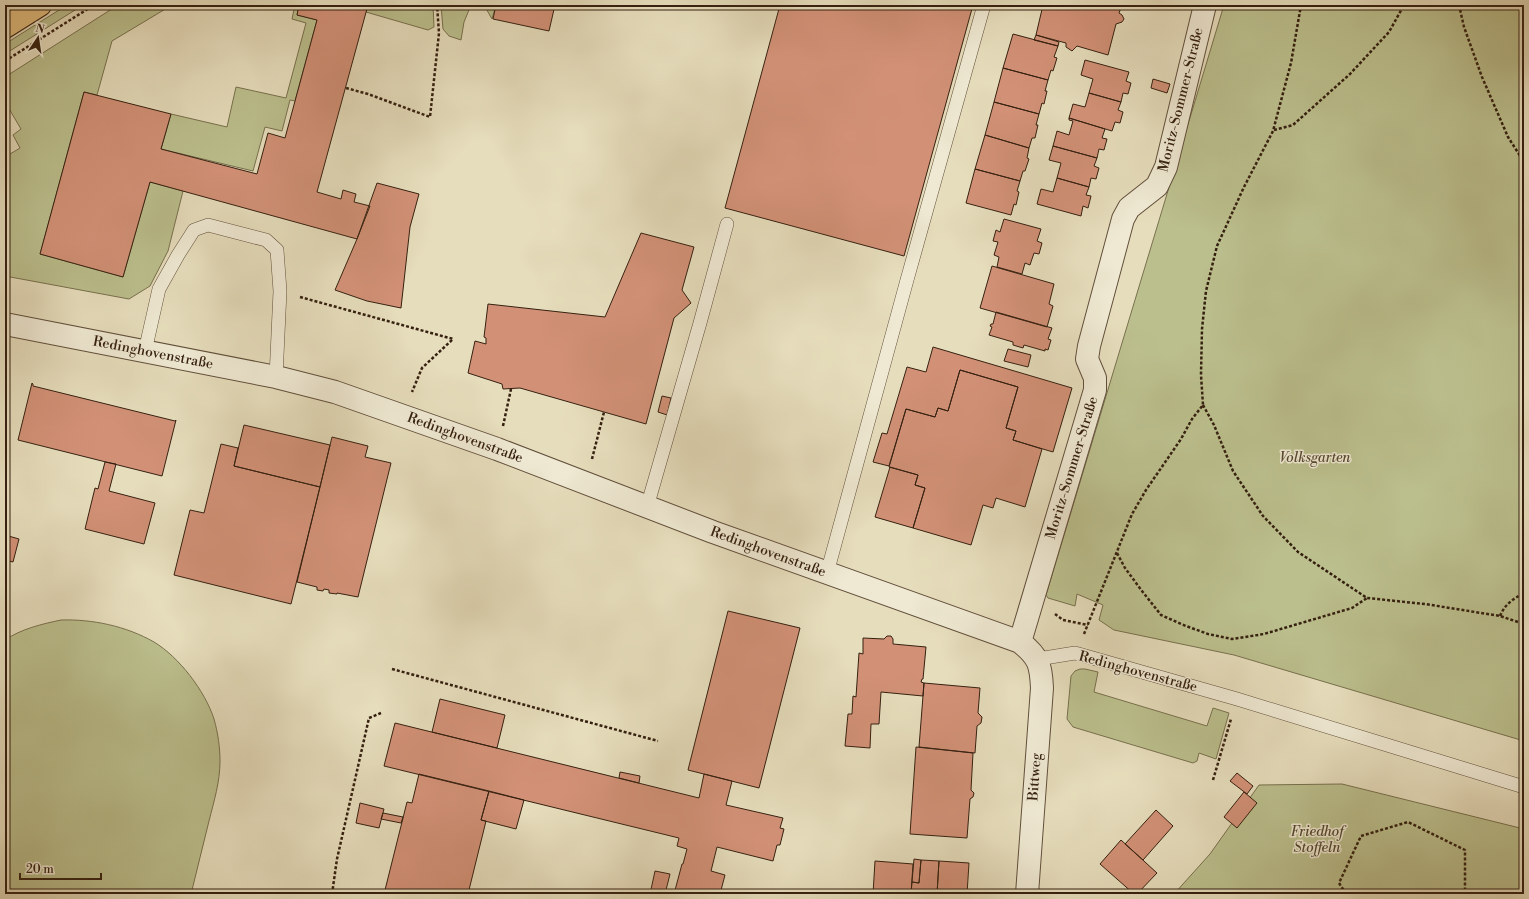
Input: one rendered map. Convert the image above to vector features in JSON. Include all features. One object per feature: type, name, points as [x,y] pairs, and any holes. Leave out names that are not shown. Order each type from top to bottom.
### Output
[{"type":"main road","points":[[5,27],[40,5]]},
{"type":"street","name":"Moritz-Sommer-Straße","points":[[1020,642],[1095,390],[1095,378],[1087,360],[1089,346],[1123,219],[1130,208],[1157,186],[1166,167],[1205,5]]},
{"type":"street","name":"Redinghovenstraße","points":[[5,324],[276,377],[335,392],[402,414],[647,507],[1020,642],[1031,650],[1038,659]]},
{"type":"street","name":"Bittweg","points":[[1027,894],[1042,688],[1038,659]]},
{"type":"lane","points":[[827,573],[984,5]]},
{"type":"lane","points":[[647,507],[727,224]]},
{"type":"lane","points":[[145,351],[160,288],[194,230],[208,225],[266,240],[277,250],[280,292],[276,377]]},
{"type":"lane","name":"Redinghovenstraße","points":[[1038,659],[1075,653],[1237,699],[1524,787]]},
{"type":"path","points":[[5,61],[94,5]]},
{"type":"path","points":[[346,88],[368,94],[430,116],[439,33],[437,5]]},
{"type":"path","points":[[1301,5],[1291,63],[1273,131],[1244,187],[1218,246],[1208,284],[1202,329],[1201,375],[1203,405],[1214,425],[1233,470],[1263,516],[1298,552],[1367,598],[1425,604],[1500,616],[1524,624]]},
{"type":"path","points":[[1273,131],[1293,125],[1350,74],[1389,32],[1404,5]]},
{"type":"path","points":[[1459,5],[1464,27],[1482,77],[1508,137],[1524,162]]},
{"type":"path","points":[[280,292],[453,339],[422,368],[402,414]]},
{"type":"path","points":[[497,449],[511,389]]},
{"type":"path","points":[[1094,612],[1132,514],[1146,490],[1181,439],[1192,419],[1203,405]]},
{"type":"path","points":[[586,483],[604,412]]},
{"type":"path","points":[[1116,553],[1161,615],[1208,634],[1232,639],[1264,634],[1352,608],[1367,598]]},
{"type":"path","points":[[1500,616],[1504,607],[1512,599],[1524,593]]},
{"type":"path","points":[[1032,599],[1063,620],[1088,625]]},
{"type":"path","points":[[392,669],[658,741]]},
{"type":"path","points":[[1213,780],[1237,699]]},
{"type":"path","points":[[332,894],[337,859],[369,718],[381,713]]},
{"type":"path","points":[[1346,894],[1339,883],[1362,836],[1408,822],[1465,850],[1465,894]]},
{"type":"green space","points":[[67,5],[83,5],[5,54],[5,44]]},
{"type":"green space","points":[[118,5],[172,5],[112,41],[97,95],[84,92],[40,254],[123,277],[150,182],[183,191],[168,251],[150,286],[129,299],[5,276],[5,157],[20,148],[13,135],[21,129],[5,102],[5,77]]},
{"type":"green space","points":[[295,5],[299,5],[297,15],[317,20],[295,101],[290,100],[282,131],[265,127],[253,171],[161,149],[171,114],[227,127],[236,87],[286,98],[306,23],[292,19]]},
{"type":"green space","points":[[368,5],[433,5],[434,27],[428,30],[366,12]]},
{"type":"green space","points":[[441,5],[471,5],[464,22],[461,40],[449,36],[443,29]]},
{"type":"green space","points":[[484,5],[496,5],[492,19]]},
{"type":"green space","name":"Volksgarten","points":[[1224,5],[1524,5],[1524,741],[1234,655],[1114,630],[1099,620],[1103,605],[1077,594],[1075,606],[1048,598],[1046,595]]},
{"type":"green space","points":[[61,620],[97,622],[132,632],[154,642],[173,656],[182,666],[198,686],[210,708],[217,730],[220,751],[219,776],[215,799],[191,894],[5,894],[5,640],[11,636],[39,625]]},
{"type":"green space","points":[[1080,669],[1098,672],[1094,692],[1207,726],[1213,708],[1229,713],[1216,759],[1199,753],[1197,761],[1193,763],[1073,727],[1067,719],[1071,676],[1075,671]]},
{"type":"green space","name":"Friedhof Stoffeln","points":[[1342,784],[1524,829],[1524,894],[1174,894],[1210,854],[1259,785]]},
{"type":"building","points":[[299,5],[368,5],[317,192],[341,199],[343,190],[356,194],[354,202],[370,206],[357,239],[150,182],[123,277],[40,254],[84,92],[171,114],[161,149],[257,174],[268,133],[285,138],[317,20],[297,15]]},
{"type":"building","points":[[496,5],[555,5],[549,31],[493,19]]},
{"type":"building","points":[[780,5],[973,5],[904,256],[725,208]]},
{"type":"building","points":[[1043,5],[1122,5],[1119,13],[1124,19],[1122,22],[1116,24],[1108,55],[1077,46],[1072,51],[1066,47],[1066,43],[1036,35]]},
{"type":"building","points":[[1013,34],[1058,46],[1054,57],[1057,58],[1053,71],[1051,70],[1048,80],[1003,68]]},
{"type":"building","points":[[1036,35],[1059,42],[1058,46],[1034,40]]},
{"type":"building","points":[[1085,60],[1129,72],[1126,81],[1131,83],[1128,94],[1123,93],[1121,102],[1089,93],[1093,79],[1081,75]]},
{"type":"building","points":[[1003,68],[1048,80],[1044,104],[1042,103],[1039,114],[994,102]]},
{"type":"building","points":[[1153,79],[1170,84],[1167,93],[1151,88]]},
{"type":"building","points":[[1089,93],[1121,102],[1118,110],[1123,112],[1120,123],[1115,122],[1112,131],[1069,118],[1073,104],[1085,107]]},
{"type":"building","points":[[994,102],[1039,114],[1035,138],[1032,138],[1029,148],[985,135]]},
{"type":"building","points":[[1069,118],[1105,129],[1102,138],[1107,139],[1104,150],[1099,149],[1097,158],[1053,146],[1057,131],[1069,135],[1073,121],[1069,120]]},
{"type":"building","points":[[985,135],[1029,148],[1027,158],[1029,159],[1020,181],[975,169]]},
{"type":"building","points":[[1053,146],[1097,158],[1094,166],[1099,168],[1096,179],[1091,178],[1089,187],[1057,178],[1061,163],[1049,160]]},
{"type":"building","points":[[975,169],[1020,181],[1017,191],[1019,192],[1016,205],[1014,204],[1011,215],[966,203]]},
{"type":"building","points":[[1057,178],[1089,187],[1086,195],[1091,196],[1088,208],[1083,206],[1081,216],[1037,204],[1041,189],[1053,192]]},
{"type":"building","points":[[377,183],[419,194],[410,227],[401,308],[367,301],[335,290],[357,239]]},
{"type":"building","points":[[1004,219],[1041,229],[1037,241],[1042,243],[1039,254],[1034,253],[1030,265],[1025,263],[1022,274],[997,267],[999,257],[994,255],[998,242],[993,241],[996,230],[1000,232]]},
{"type":"building","points":[[641,233],[694,247],[682,290],[691,303],[674,318],[646,424],[520,388],[503,389],[502,384],[468,373],[475,341],[486,344],[486,338],[484,337],[488,304],[605,317]]},
{"type":"building","points":[[992,266],[1054,284],[1049,304],[1053,306],[1047,327],[980,308]]},
{"type":"building","points":[[996,312],[1052,328],[1048,339],[1051,340],[1048,350],[1045,349],[1045,351],[1024,345],[1023,348],[1013,345],[1013,342],[989,335],[992,327],[990,326],[993,324]]},
{"type":"building","points":[[933,347],[1072,388],[1053,452],[1013,440],[1016,431],[1006,428],[1018,387],[960,370],[948,411],[938,408],[935,417],[906,409],[889,466],[873,462],[882,433],[887,434],[907,367],[926,372]]},
{"type":"building","points":[[1008,349],[1031,355],[1028,367],[1004,361]]},
{"type":"building","points":[[960,370],[1018,387],[1006,428],[1016,431],[1013,440],[1042,449],[1025,507],[996,498],[993,508],[983,505],[971,545],[913,528],[925,488],[915,485],[918,475],[889,467],[906,409],[935,417],[938,408],[948,411]]},
{"type":"building","points":[[32,383],[33,386],[175,421],[176,420],[162,476],[18,440]]},
{"type":"building","points":[[662,396],[671,398],[667,415],[658,412]]},
{"type":"building","points":[[244,425],[330,445],[320,487],[234,466]]},
{"type":"building","points":[[332,437],[368,446],[365,457],[391,463],[358,597],[329,593],[329,590],[317,590],[317,587],[297,582]]},
{"type":"building","points":[[221,444],[238,448],[234,466],[320,487],[291,604],[174,575],[190,510],[204,513]]},
{"type":"building","points":[[105,462],[116,464],[109,491],[155,503],[144,544],[85,529],[95,488],[98,489]]},
{"type":"building","points":[[890,467],[918,475],[915,485],[925,488],[913,528],[875,517]]},
{"type":"building","points":[[5,535],[19,539],[13,562],[5,560]]},
{"type":"building","points":[[728,611],[800,628],[759,788],[688,770]]},
{"type":"building","points":[[887,636],[891,636],[893,639],[893,644],[926,647],[923,679],[921,682],[924,683],[923,696],[881,692],[879,724],[871,724],[870,748],[845,746],[848,714],[852,714],[853,696],[856,697],[859,653],[863,654],[863,638],[884,639]]},
{"type":"building","points":[[924,683],[980,688],[978,713],[982,717],[981,723],[977,726],[975,753],[919,747]]},
{"type":"building","points":[[440,699],[505,715],[497,748],[432,732]]},
{"type":"building","points":[[395,723],[699,798],[704,774],[732,781],[726,805],[783,818],[780,828],[784,829],[780,845],[777,845],[773,861],[717,847],[711,871],[725,875],[720,894],[674,894],[687,849],[677,846],[679,838],[384,766]]},
{"type":"building","points":[[916,747],[973,753],[971,790],[974,793],[973,797],[970,799],[967,838],[910,834]]},
{"type":"building","points":[[620,772],[640,776],[639,783],[619,778]]},
{"type":"building","points":[[1237,773],[1253,786],[1247,794],[1230,781]]},
{"type":"building","points":[[419,774],[489,791],[481,820],[486,821],[468,894],[384,894],[407,802],[412,803]]},
{"type":"building","points":[[489,791],[524,800],[516,829],[481,820]]},
{"type":"building","points":[[1244,792],[1257,803],[1237,828],[1224,817]]},
{"type":"building","points":[[360,803],[384,809],[379,828],[356,823]]},
{"type":"building","points":[[1156,810],[1173,826],[1143,860],[1125,844]]},
{"type":"building","points":[[383,813],[403,817],[401,823],[381,819]]},
{"type":"building","points":[[1121,840],[1157,873],[1137,894],[1134,894],[1100,864]]},
{"type":"building","points":[[914,859],[921,860],[919,883],[912,882]]},
{"type":"building","points":[[921,860],[939,861],[937,894],[911,894],[912,882],[919,883]]},
{"type":"building","points":[[875,861],[913,864],[911,894],[873,894]]},
{"type":"building","points":[[939,861],[969,863],[967,894],[937,894]]},
{"type":"building","points":[[655,871],[670,874],[665,894],[650,894]]}]
